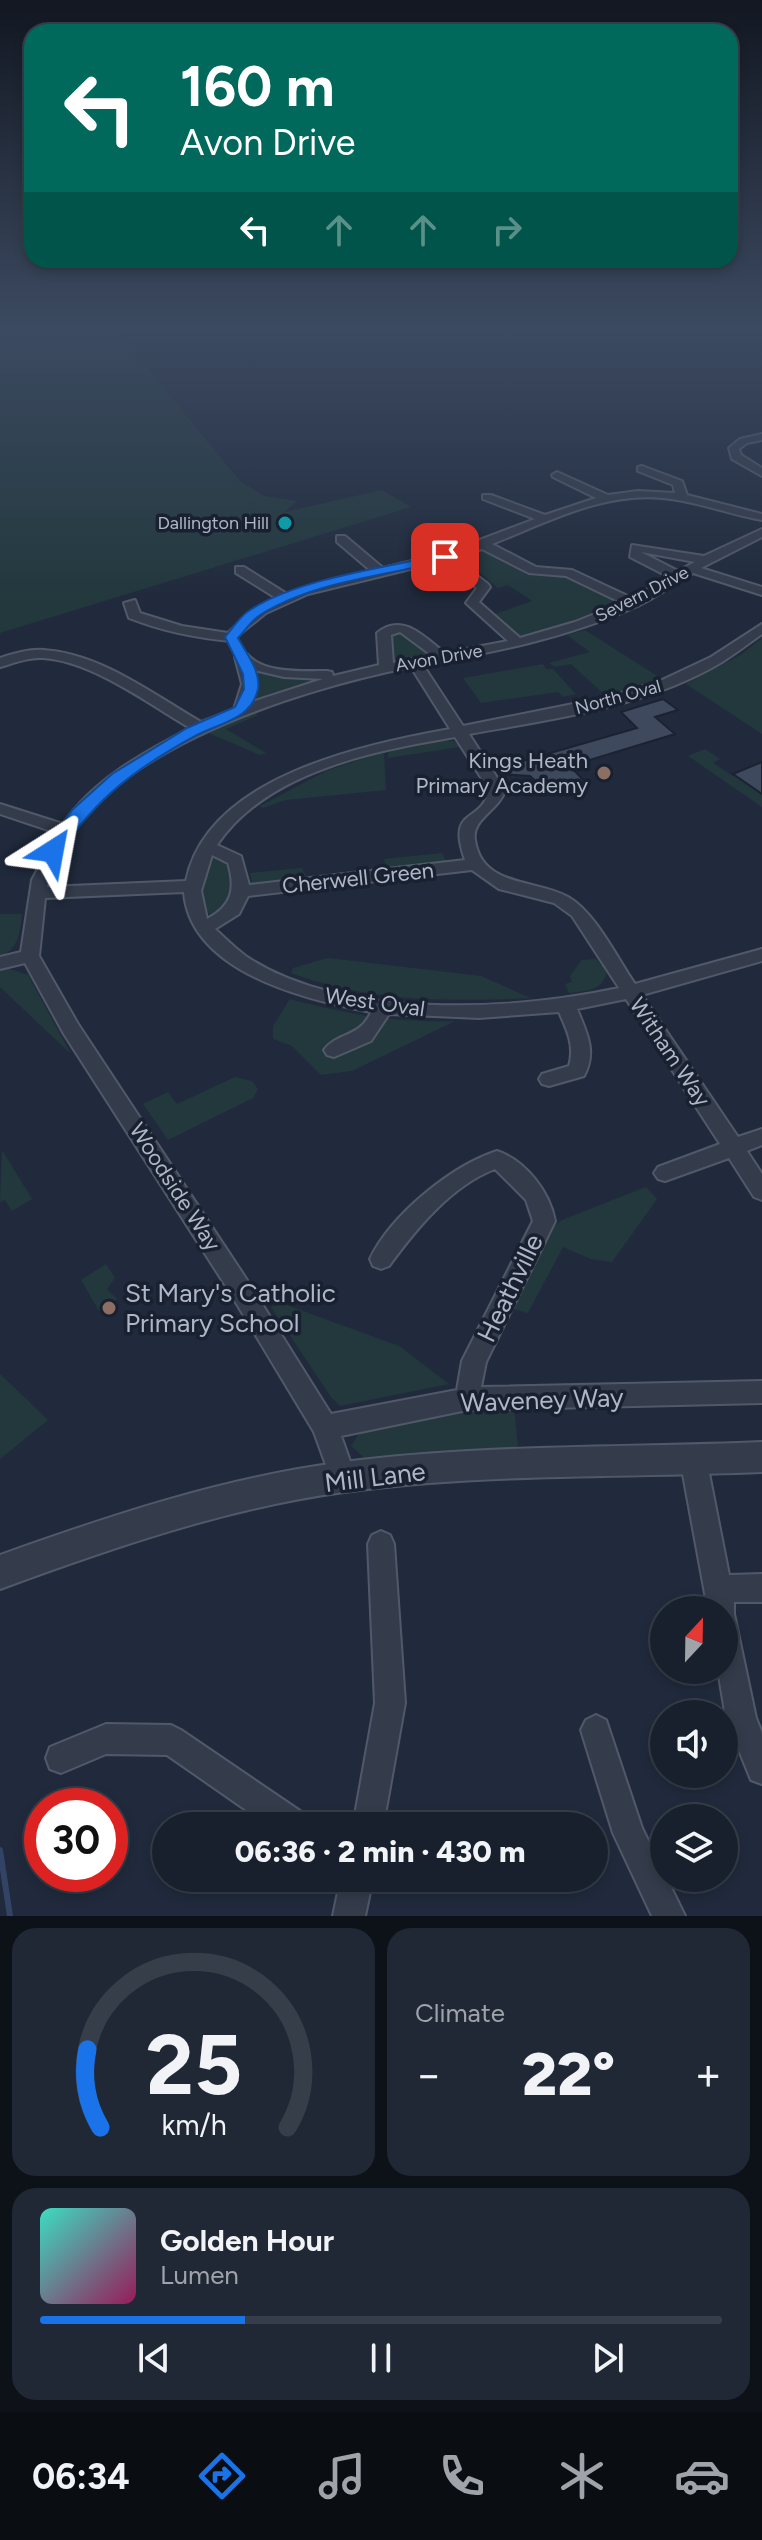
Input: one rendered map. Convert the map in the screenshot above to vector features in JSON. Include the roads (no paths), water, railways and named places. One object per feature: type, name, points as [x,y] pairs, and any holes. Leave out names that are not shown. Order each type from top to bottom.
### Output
[{"type":"street","points":[[762,437],[744,441],[734,448],[736,457],[762,473]]},
{"type":"street","points":[[642,469],[678,483],[681,495]]},
{"type":"street","points":[[557,475],[605,498]]},
{"type":"street","points":[[231,637],[253,614],[285,598],[484,545],[605,498],[637,494],[681,495],[725,511],[762,517]]},
{"type":"street","points":[[487,497],[546,519]]},
{"type":"street","points":[[721,551],[730,539],[735,520],[725,511]]},
{"type":"street","name":"Severn Drive","points":[[518,643],[580,625],[633,603],[721,551],[762,533]]},
{"type":"street","points":[[341,539],[380,572]]},
{"type":"street","points":[[484,545],[533,570],[568,573],[633,603]]},
{"type":"street","points":[[679,577],[634,554],[636,548],[645,547],[707,560]]},
{"type":"street","points":[[445,557],[484,587],[472,603],[518,643]]},
{"type":"street","points":[[693,569],[762,591]]},
{"type":"street","points":[[240,570],[285,598]]},
{"type":"street","points":[[130,603],[134,615],[152,623],[203,635],[231,637]]},
{"type":"street","points":[[386,668],[384,633],[396,628],[403,628],[444,659]]},
{"type":"street","name":"North Oval","points":[[460,729],[588,706],[647,691],[724,657],[762,628]]},
{"type":"street","points":[[231,637],[250,674],[251,689],[241,710]]},
{"type":"street","name":"Avon Drive","points":[[38,893],[40,880],[53,851],[91,800],[117,777],[200,728],[241,710],[360,673],[518,643]]},
{"type":"street","points":[[0,663],[19,656],[44,654],[73,660],[200,728]]},
{"type":"street","name":"Avon Drive","points":[[244,661],[270,673],[286,675],[360,673]]},
{"type":"street","points":[[416,664],[497,790],[495,799],[468,825],[466,839],[475,864]]},
{"type":"street","points":[[207,846],[235,860],[240,872],[241,891],[240,900],[226,920],[203,927],[196,911],[193,886],[197,862],[207,846],[228,820],[254,800],[306,771],[374,748],[460,729]]},
{"type":"street","points":[[0,809],[66,830]]},
{"type":"street","name":"Cherwell Green","points":[[241,891],[475,864]]},
{"type":"street","name":"Witham Way","points":[[475,864],[505,885],[560,899],[578,912],[762,1191]]},
{"type":"street","points":[[0,963],[30,956],[38,893],[193,886]]},
{"type":"street","name":"West Oval","points":[[203,927],[222,948],[279,982],[382,1008],[458,1012],[566,1005],[630,992],[762,955]]},
{"type":"street","name":"Woodside Way","points":[[30,956],[71,1029],[237,1284],[325,1427],[343,1478]]},
{"type":"street","points":[[549,1079],[577,1071],[583,1061],[583,1050],[566,1005]]},
{"type":"street","points":[[334,1050],[367,1036],[376,1027],[382,1008]]},
{"type":"street","points":[[665,1173],[762,1137]]},
{"type":"street","name":"Heathville","points":[[381,1259],[406,1224],[481,1163],[497,1159],[511,1167],[541,1208],[544,1221],[474,1361],[467,1399]]},
{"type":"street","name":"Waveney Way","points":[[325,1427],[467,1399],[762,1392]]},
{"type":"street","name":"Mill Lane","points":[[0,1572],[88,1540],[221,1502],[343,1478],[478,1466],[762,1457]]},
{"type":"street","points":[[693,1458],[719,1596]]},
{"type":"street","points":[[371,1812],[390,1703],[381,1544]]},
{"type":"street","points":[[731,1596],[762,1588]]},
{"type":"street","points":[[735,1684],[741,1718],[762,1769]]},
{"type":"street","points":[[596,1730],[628,1833],[669,1916]]},
{"type":"street","points":[[61,1758],[106,1739],[171,1740],[275,1812]]},
{"type":"street","points":[[349,1916],[354,1892]]},
{"type":"waterway","points":[[0,1850],[10,1916]]},
{"type":"place","name":"Dallington Hill","points":[[285,523]]},
{"type":"place","name":"Kings Heath Primary Academy","points":[[604,773]]},
{"type":"place","name":"St Mary's Catholic Primary School","points":[[109,1308]]}]
